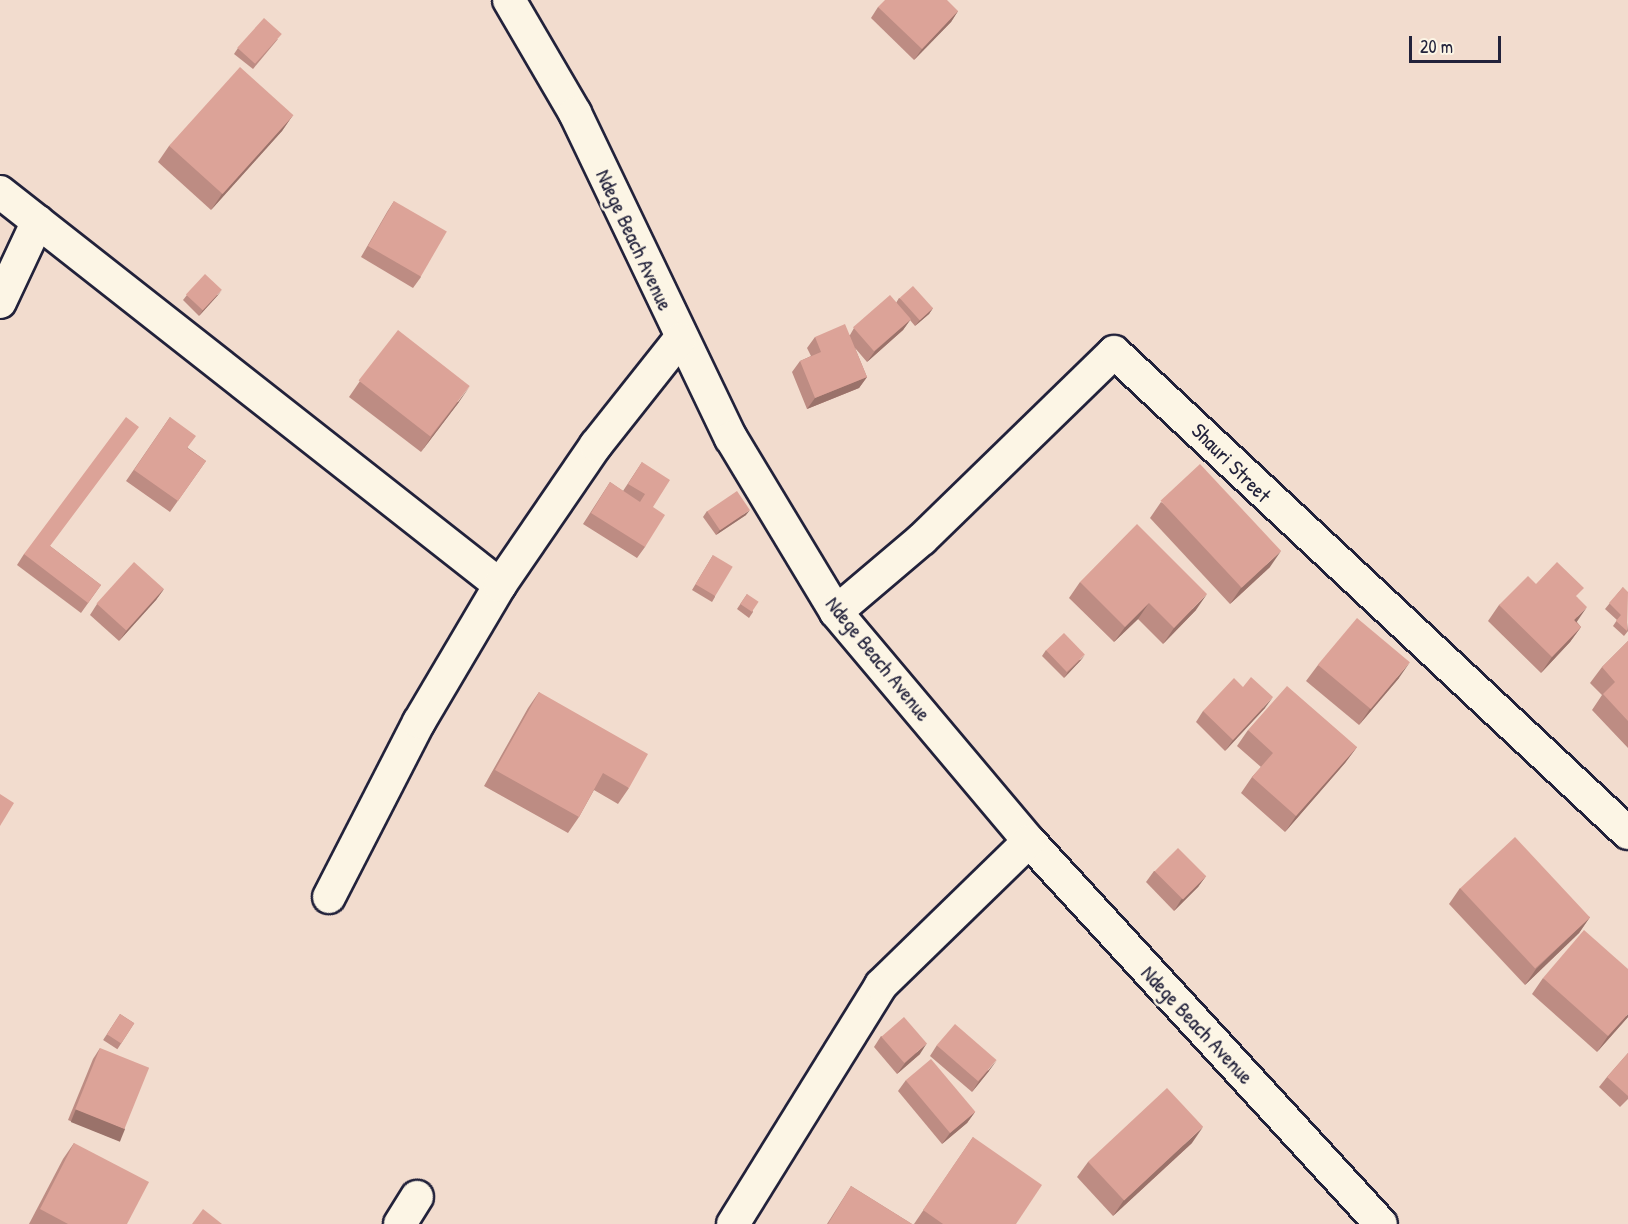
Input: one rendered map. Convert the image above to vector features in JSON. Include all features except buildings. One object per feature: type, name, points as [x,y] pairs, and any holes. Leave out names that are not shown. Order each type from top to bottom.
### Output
[{"type":"street","name":"Ndege Beach Avenue","points":[[509,0],[575,112],[680,339],[731,438],[836,612],[1029,841],[1381,1224]]},
{"type":"street","points":[[0,192],[500,585]]},
{"type":"street","points":[[0,302],[38,221]]},
{"type":"street","points":[[329,897],[419,722],[500,585],[596,445],[680,339]]},
{"type":"street","name":"Shauri Street","points":[[836,612],[922,539],[1114,352],[1628,833]]},
{"type":"street","points":[[733,1224],[881,985],[1029,841]]},
{"type":"street","points":[[400,1224],[417,1197]]}]
